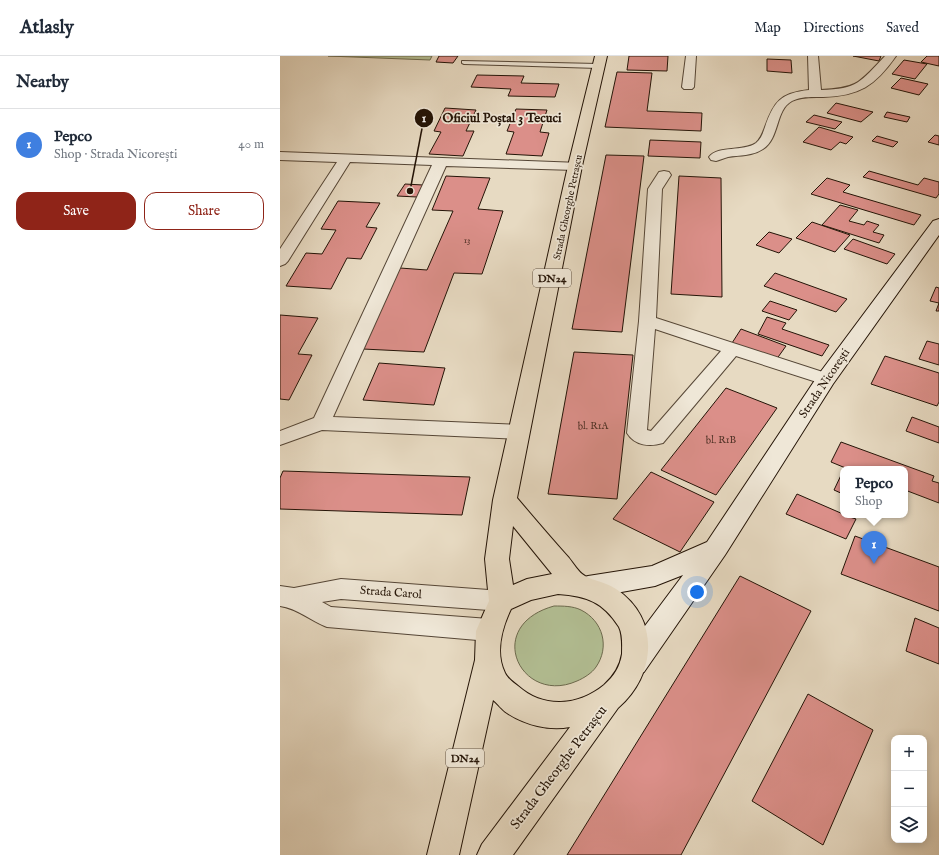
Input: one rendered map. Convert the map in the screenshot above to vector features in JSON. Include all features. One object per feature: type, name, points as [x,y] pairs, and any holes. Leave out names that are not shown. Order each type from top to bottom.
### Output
[{"type":"main road","name":"Strada Gheorghe Petrașcu","points":[[502,601],[498,559],[505,500],[575,166],[600,61]]},
{"type":"main road","name":"Strada Nicorești","points":[[634,663],[716,548],[826,379],[939,224]]},
{"type":"main road","points":[[505,500],[582,585],[606,595],[621,608],[631,624],[636,643],[634,663],[625,683],[609,699],[586,712],[560,716],[533,712],[511,700],[495,682],[488,661],[489,630],[502,601],[527,590],[558,583],[582,585],[655,576],[716,548]]},
{"type":"main road","name":"DN24","points":[[443,855],[488,661]]},
{"type":"main road","name":"Strada Gheorghe Petrașcu","points":[[493,855],[609,699]]},
{"type":"street","points":[[688,87],[690,56]]},
{"type":"street","points":[[813,56],[815,94]]},
{"type":"street","points":[[716,156],[728,152],[746,151],[760,146],[767,138],[776,115],[784,101],[792,97],[847,92],[857,88],[891,56]]},
{"type":"street","points":[[281,156],[575,166]]},
{"type":"street","points":[[280,262],[346,158]]},
{"type":"street","points":[[321,423],[441,161]]},
{"type":"street","points":[[664,175],[655,189],[647,321],[637,433],[645,438],[656,438],[733,348]]},
{"type":"street","points":[[647,321],[826,379]]},
{"type":"street","points":[[280,438],[321,423],[519,432]]},
{"type":"street","name":"Strada Carol","points":[[287,597],[341,589],[502,601]]},
{"type":"street","points":[[287,597],[327,617],[489,630]]},
{"type":"lane","points":[[464,62],[600,61]]},
{"type":"green space","points":[[328,56],[432,56],[430,60]]},
{"type":"green space","points":[[554,606],[575,608],[589,615],[599,628],[603,643],[603,651],[600,659],[592,671],[577,681],[557,686],[540,683],[526,674],[518,660],[515,645],[519,630],[532,616]]},
{"type":"building","points":[[439,56],[458,56],[453,63],[436,62]]},
{"type":"building","points":[[629,56],[668,56],[667,71],[627,70]]},
{"type":"building","points":[[853,56],[881,56],[879,61]]},
{"type":"building","points":[[927,56],[939,56],[939,66],[921,62]]},
{"type":"building","points":[[767,59],[791,60],[792,73],[767,71]]},
{"type":"building","points":[[904,60],[927,64],[915,79],[892,74]]},
{"type":"building","points":[[617,72],[652,73],[647,111],[702,113],[701,131],[605,127]]},
{"type":"building","points":[[477,75],[524,76],[521,83],[559,84],[555,97],[508,96],[511,89],[471,87]]},
{"type":"building","points":[[901,78],[928,84],[919,95],[891,88]]},
{"type":"building","points":[[836,103],[873,112],[861,122],[827,113]]},
{"type":"building","points":[[445,108],[476,110],[466,131],[474,131],[463,156],[429,154],[441,132],[434,131]]},
{"type":"building","points":[[516,109],[547,110],[540,132],[549,133],[542,156],[506,154],[514,132],[507,131]]},
{"type":"building","points":[[887,112],[910,117],[907,122],[884,117]]},
{"type":"building","points":[[814,115],[842,122],[835,129],[806,122]]},
{"type":"building","points":[[819,127],[853,137],[846,144],[840,142],[831,150],[803,142]]},
{"type":"building","points":[[935,135],[939,136],[939,145],[928,142]]},
{"type":"building","points":[[877,136],[898,142],[893,147],[872,141]]},
{"type":"building","points":[[650,140],[701,142],[700,158],[648,156]]},
{"type":"building","points":[[606,155],[644,156],[622,332],[572,329]]},
{"type":"building","points":[[869,171],[918,185],[924,178],[939,182],[939,194],[936,198],[863,177]]},
{"type":"building","points":[[446,176],[490,178],[478,209],[503,211],[482,274],[454,273],[424,352],[363,349],[400,268],[427,270],[453,211],[432,210]]},
{"type":"building","points":[[679,176],[721,178],[722,297],[671,294]]},
{"type":"building","points":[[827,178],[850,185],[843,192],[921,215],[914,225],[811,194]]},
{"type":"building","points":[[405,184],[423,185],[417,197],[397,196]]},
{"type":"building","points":[[338,201],[380,203],[366,227],[377,228],[361,259],[347,258],[331,289],[286,286],[306,253],[322,254],[336,230],[321,229]]},
{"type":"building","points":[[840,205],[858,210],[849,221],[864,225],[867,221],[879,225],[873,232],[884,235],[879,243],[822,225]]},
{"type":"building","points":[[812,222],[850,235],[835,252],[796,238]]},
{"type":"building","points":[[769,232],[792,239],[779,253],[756,245]]},
{"type":"building","points":[[853,239],[895,254],[887,264],[844,249]]},
{"type":"building","points":[[775,273],[847,299],[836,312],[764,286]]},
{"type":"building","points":[[936,287],[939,288],[939,303],[930,301]]},
{"type":"building","points":[[770,301],[797,310],[789,320],[762,311]]},
{"type":"building","points":[[939,303],[939,311],[936,311]]},
{"type":"building","points":[[280,315],[318,318],[298,354],[312,355],[289,400],[280,399]]},
{"type":"building","points":[[767,317],[786,323],[782,329],[829,345],[822,356],[758,334]]},
{"type":"building","points":[[741,329],[786,346],[776,360],[732,343]]},
{"type":"building","points":[[927,341],[939,344],[939,365],[919,359]]},
{"type":"building","points":[[574,352],[633,355],[617,499],[548,494]]},
{"type":"building","points":[[885,356],[939,373],[939,402],[937,406],[871,384]]},
{"type":"building","points":[[379,363],[445,368],[434,405],[363,400]]},
{"type":"building","points":[[726,388],[777,408],[716,495],[661,470]]},
{"type":"building","points":[[912,417],[939,427],[939,443],[906,431]]},
{"type":"building","points":[[841,442],[907,466],[841,466],[831,462]]},
{"type":"building","points":[[908,466],[934,476],[932,481],[939,483],[939,503],[908,491]]},
{"type":"building","points":[[283,471],[470,477],[462,515],[280,509],[280,478]]},
{"type":"building","points":[[651,472],[714,502],[680,552],[613,519]]},
{"type":"building","points":[[840,477],[840,493],[834,490]]},
{"type":"building","points":[[797,494],[840,513],[840,518],[856,519],[846,539],[786,514]]},
{"type":"building","points":[[855,536],[939,567],[939,611],[841,574]]},
{"type":"building","points":[[740,576],[811,611],[681,855],[567,855]]},
{"type":"building","points":[[915,618],[939,628],[939,664],[906,651]]},
{"type":"building","points":[[808,694],[873,730],[823,845],[752,801]]},
{"type":"place","name":"Oficiul Poștal 3 Tecuci","points":[[410,191]]},
{"type":"place","name":"Pepco","points":[[874,564]]}]
